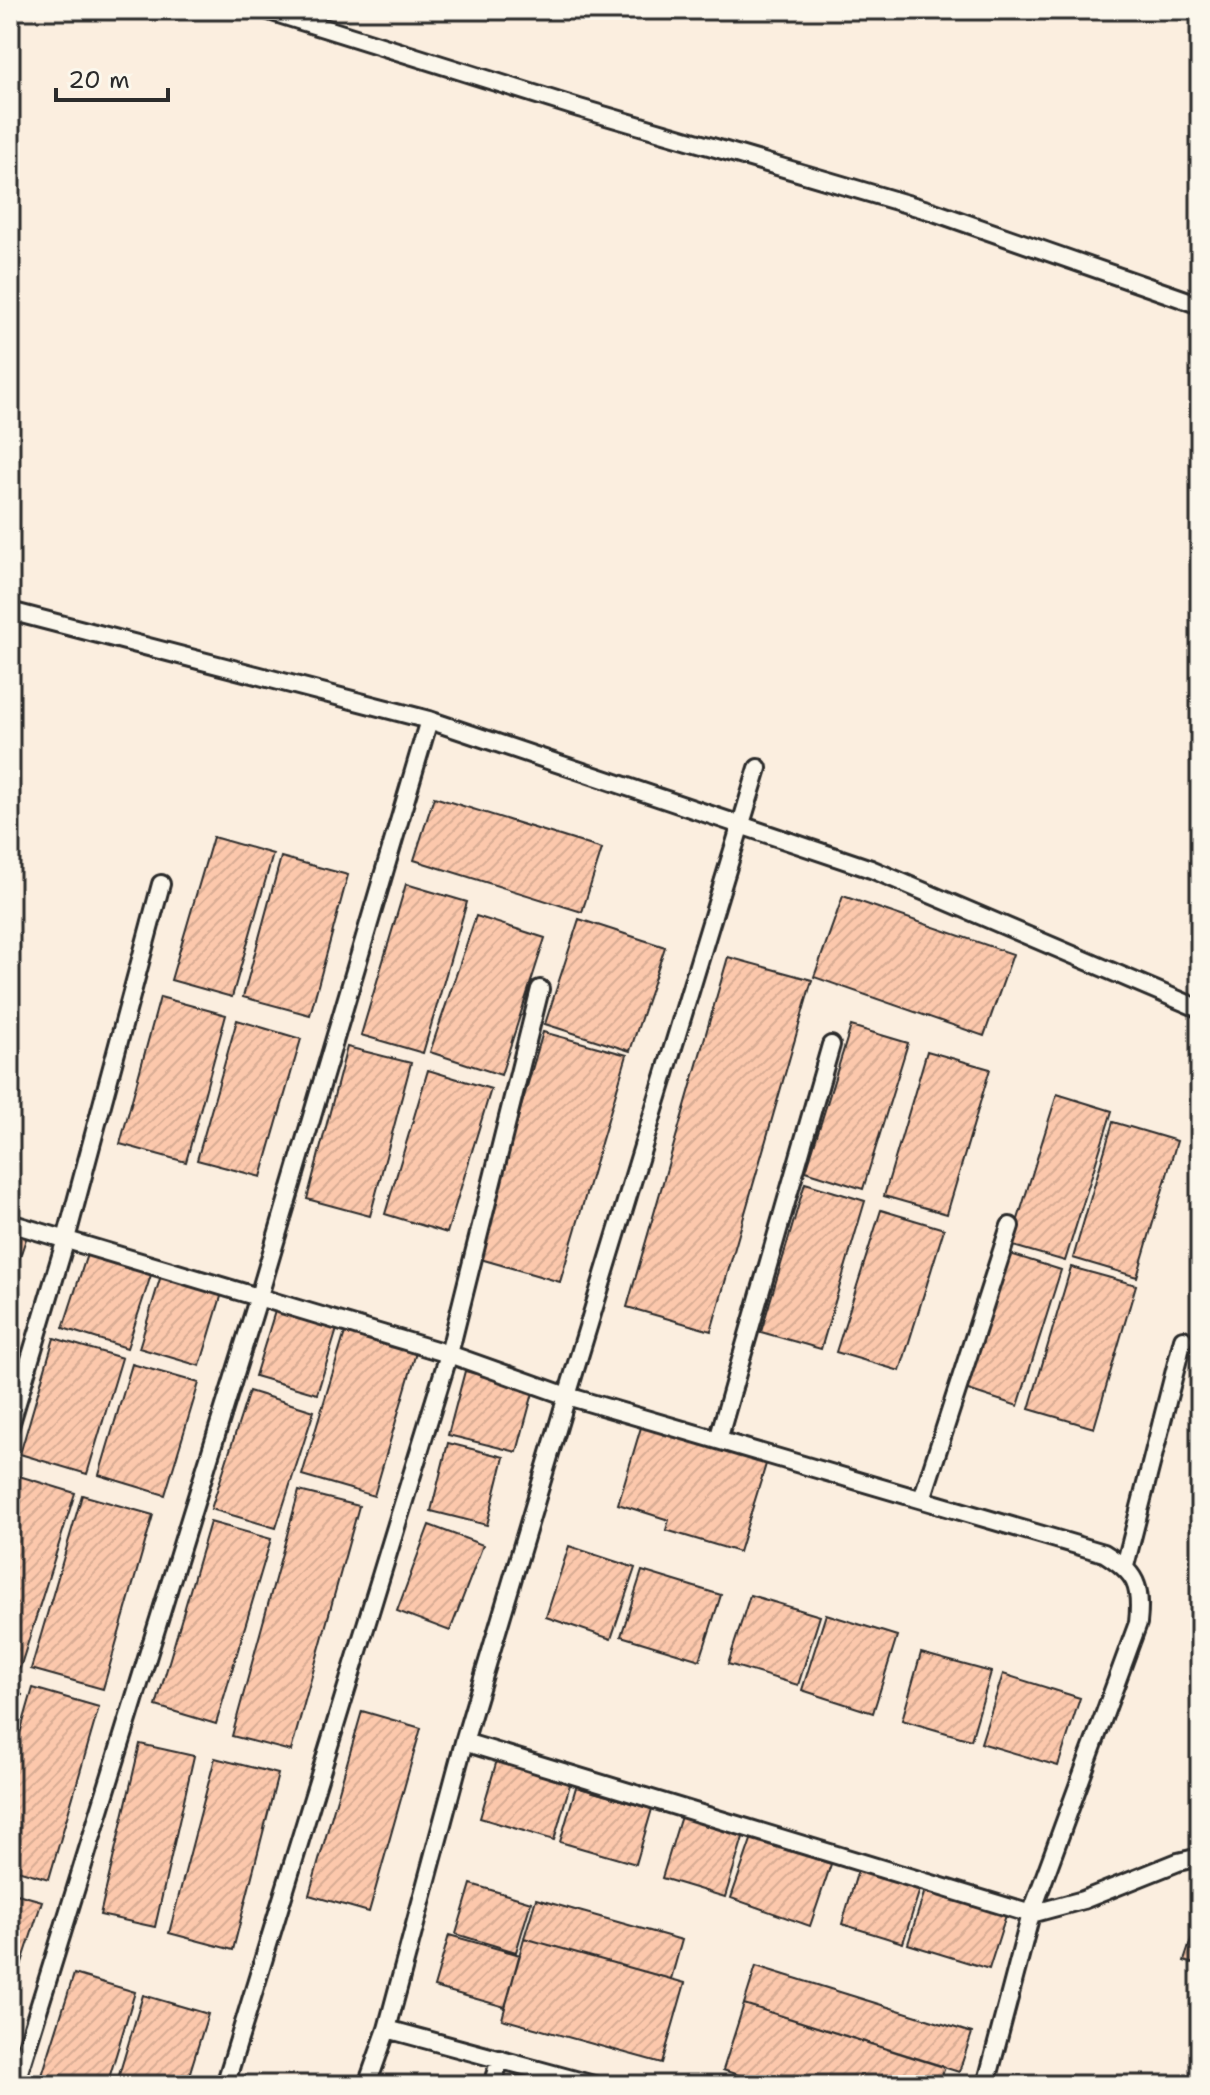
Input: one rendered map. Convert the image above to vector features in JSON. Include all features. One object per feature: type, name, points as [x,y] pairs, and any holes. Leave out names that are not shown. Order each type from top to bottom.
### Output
[{"type":"lane","points":[[266,10],[579,108],[931,211],[1200,305]]},
{"type":"lane","points":[[10,611],[429,720],[871,869],[1200,1009]]},
{"type":"lane","points":[[15,2085],[259,1296],[429,720]]},
{"type":"lane","points":[[367,2085],[387,2029],[464,1742],[758,768]]},
{"type":"lane","points":[[10,1426],[66,1239],[161,884]]},
{"type":"lane","points":[[225,2085],[449,1354],[540,989]]},
{"type":"lane","points":[[718,1440],[831,1045]]},
{"type":"lane","points":[[10,1223],[449,1354],[567,1396],[1104,1553],[1125,1566],[1141,1594],[1138,1623],[1031,1914],[986,2085]]},
{"type":"lane","points":[[922,1499],[1010,1226]]},
{"type":"lane","points":[[1125,1566],[1183,1339]]},
{"type":"lane","points":[[464,1742],[1031,1914],[1083,1900],[1178,1862],[1200,1857]]},
{"type":"lane","points":[[387,2029],[594,2085]]},
{"type":"lane","points":[[492,2085],[500,2059]]},
{"type":"building","points":[[434,797],[602,849],[582,912],[414,860]]},
{"type":"building","points":[[213,837],[273,854],[232,997],[171,980]]},
{"type":"building","points":[[281,857],[348,875],[310,1015],[243,997]]},
{"type":"building","points":[[406,884],[467,902],[423,1053],[361,1035]]},
{"type":"building","points":[[843,896],[1013,954],[984,1036],[814,977]]},
{"type":"building","points":[[476,916],[545,938],[501,1075],[430,1052]]},
{"type":"building","points":[[579,919],[665,947],[630,1051],[545,1024]]},
{"type":"building","points":[[728,957],[812,980],[711,1331],[627,1307]]},
{"type":"building","points":[[160,997],[226,1015],[186,1162],[120,1144]]},
{"type":"building","points":[[237,1020],[301,1039],[261,1177],[197,1160]]},
{"type":"building","points":[[851,1026],[908,1043],[863,1189],[806,1171]]},
{"type":"building","points":[[543,1032],[627,1055],[560,1282],[477,1258]]},
{"type":"building","points":[[347,1047],[411,1063],[370,1216],[307,1199]]},
{"type":"building","points":[[927,1051],[990,1069],[947,1214],[884,1196]]},
{"type":"building","points":[[428,1070],[491,1089],[447,1233],[385,1214]]},
{"type":"building","points":[[1057,1094],[1112,1111],[1065,1261],[1010,1245]]},
{"type":"building","points":[[1113,1122],[1177,1141],[1137,1277],[1073,1258]]},
{"type":"building","points":[[805,1183],[865,1201],[821,1349],[761,1332]]},
{"type":"building","points":[[881,1210],[944,1229],[900,1371],[836,1352]]},
{"type":"building","points":[[10,1231],[27,1236],[10,1286]]},
{"type":"building","points":[[88,1251],[152,1272],[127,1348],[63,1328]]},
{"type":"building","points":[[1007,1253],[1061,1270],[1018,1406],[965,1389]]},
{"type":"building","points":[[1071,1267],[1136,1285],[1094,1428],[1029,1409]]},
{"type":"building","points":[[162,1272],[223,1290],[200,1366],[139,1348]]},
{"type":"building","points":[[276,1308],[338,1326],[317,1394],[255,1376]]},
{"type":"building","points":[[346,1329],[417,1349],[374,1496],[302,1475]]},
{"type":"building","points":[[54,1338],[122,1358],[87,1474],[20,1454]]},
{"type":"building","points":[[132,1364],[199,1383],[165,1495],[99,1475]]},
{"type":"building","points":[[465,1371],[534,1389],[517,1452],[448,1435]]},
{"type":"building","points":[[249,1391],[314,1411],[276,1528],[211,1509]]},
{"type":"building","points":[[642,1424],[767,1461],[739,1552],[666,1530],[669,1520],[618,1504]]},
{"type":"building","points":[[448,1443],[504,1457],[487,1525],[431,1511]]},
{"type":"building","points":[[19,1476],[75,1493],[20,1668],[10,1665],[10,1504]]},
{"type":"building","points":[[299,1491],[359,1506],[291,1751],[232,1736]]},
{"type":"building","points":[[82,1495],[153,1515],[103,1689],[31,1669]]},
{"type":"building","points":[[210,1522],[271,1539],[216,1724],[156,1706]]},
{"type":"building","points":[[429,1525],[483,1545],[450,1631],[397,1611]]},
{"type":"building","points":[[569,1546],[635,1568],[611,1639],[546,1617]]},
{"type":"building","points":[[642,1571],[721,1595],[700,1660],[621,1636]]},
{"type":"building","points":[[750,1595],[820,1616],[798,1685],[728,1664]]},
{"type":"building","points":[[826,1614],[897,1636],[873,1713],[802,1690]]},
{"type":"building","points":[[921,1653],[991,1672],[971,1740],[902,1720]]},
{"type":"building","points":[[1003,1674],[1080,1698],[1058,1766],[981,1743]]},
{"type":"building","points":[[33,1688],[99,1707],[49,1879],[10,1868],[10,1768]]},
{"type":"building","points":[[10,1692],[22,1695],[10,1733]]},
{"type":"building","points":[[362,1711],[421,1728],[369,1912],[309,1895]]},
{"type":"building","points":[[140,1744],[194,1756],[155,1927],[100,1915]]},
{"type":"building","points":[[215,1758],[278,1774],[233,1950],[169,1933]]},
{"type":"building","points":[[497,1760],[571,1781],[554,1840],[480,1818]]},
{"type":"building","points":[[576,1787],[652,1809],[636,1864],[560,1842]]},
{"type":"building","points":[[681,1816],[744,1834],[725,1897],[662,1878]]},
{"type":"building","points":[[752,1837],[831,1864],[810,1926],[731,1898]]},
{"type":"building","points":[[858,1870],[920,1889],[903,1943],[842,1924]]},
{"type":"building","points":[[471,1884],[531,1902],[516,1952],[456,1934]]},
{"type":"building","points":[[926,1887],[1007,1912],[989,1969],[908,1944]]},
{"type":"building","points":[[10,1892],[42,1901],[10,2000]]},
{"type":"building","points":[[536,1899],[682,1940],[671,1979],[524,1938]]},
{"type":"building","points":[[1200,1913],[1200,1966],[1184,1961]]},
{"type":"building","points":[[449,1935],[520,1955],[505,2007],[434,1987]]},
{"type":"building","points":[[524,1938],[685,1983],[662,2063],[502,2019]]},
{"type":"building","points":[[756,1966],[972,2033],[959,2072],[744,2004]]},
{"type":"building","points":[[74,1974],[135,1992],[107,2085],[39,2085]]},
{"type":"building","points":[[143,1995],[208,2014],[186,2085],[116,2085]]},
{"type":"building","points":[[744,2004],[945,2067],[939,2085],[769,2085],[723,2070]]}]
